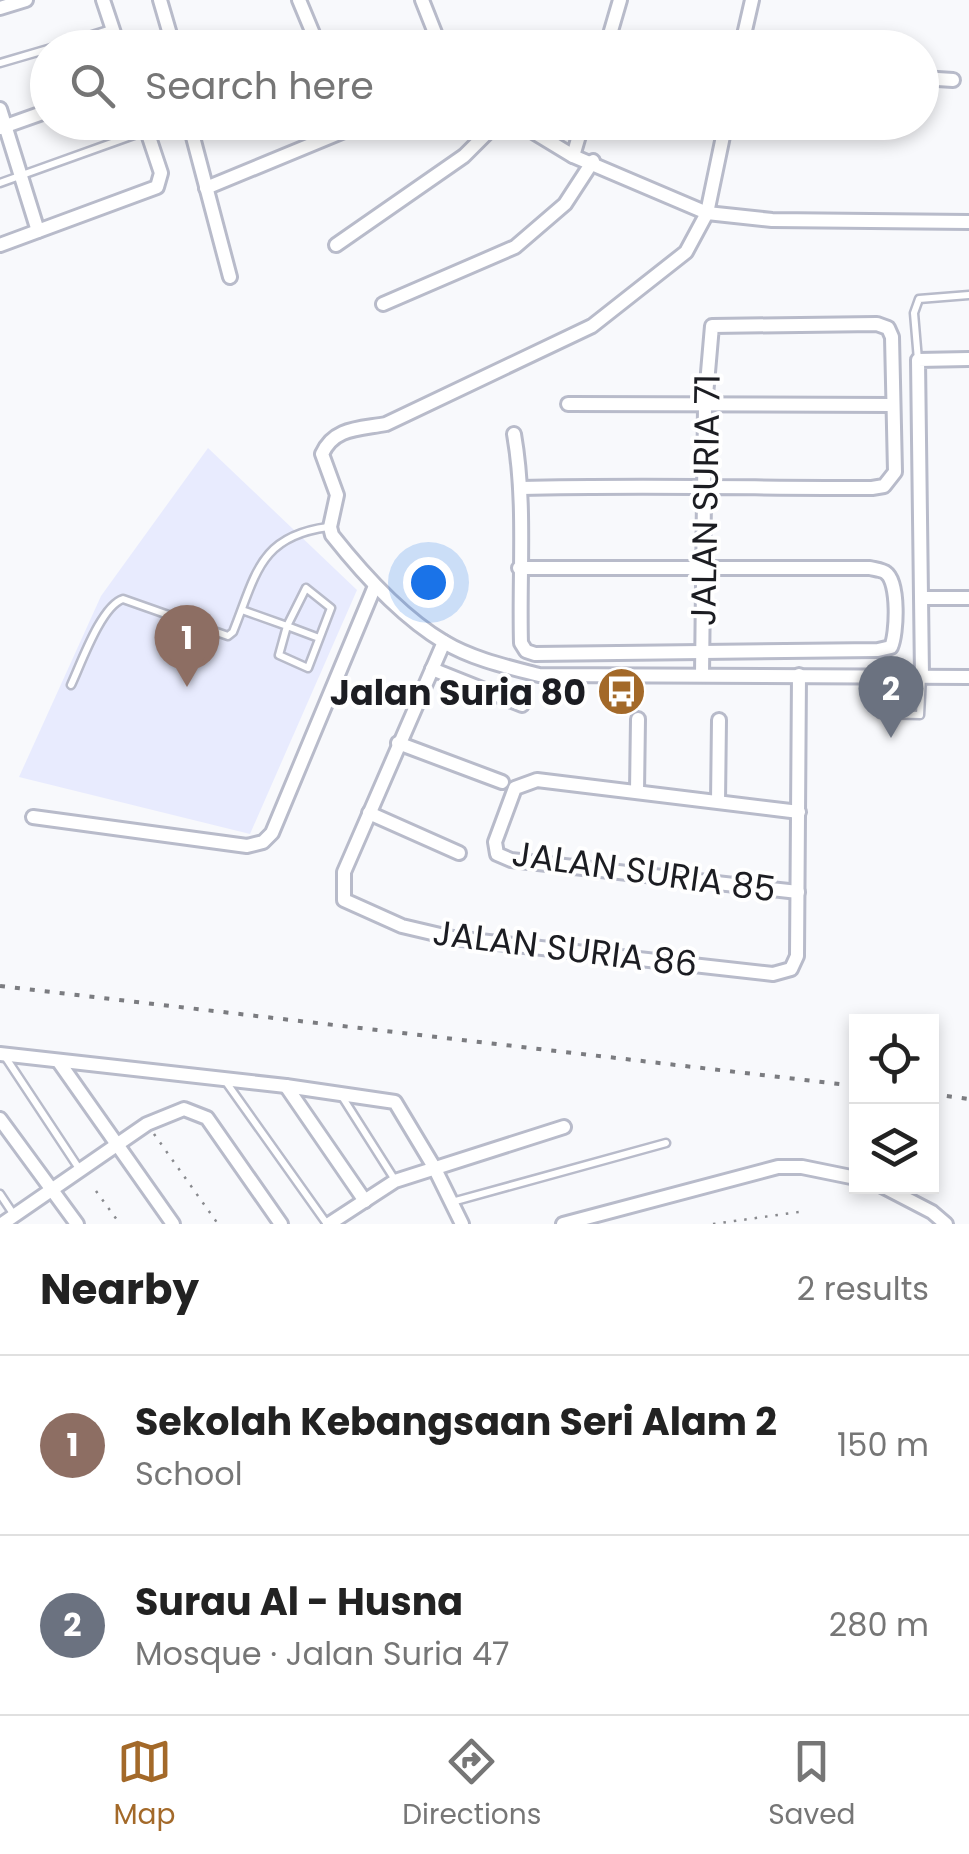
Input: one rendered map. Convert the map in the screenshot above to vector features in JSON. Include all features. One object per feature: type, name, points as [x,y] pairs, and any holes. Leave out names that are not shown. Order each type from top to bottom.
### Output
[{"type":"street","points":[[0,8],[26,0]]},
{"type":"street","points":[[103,0],[112,28]]},
{"type":"street","points":[[160,0],[169,30]]},
{"type":"street","points":[[299,0],[311,30]]},
{"type":"street","points":[[422,0],[434,30]]},
{"type":"street","points":[[611,30],[620,0]]},
{"type":"street","points":[[746,30],[752,0]]},
{"type":"street","points":[[939,79],[953,80]]},
{"type":"street","points":[[0,109],[38,232]]},
{"type":"street","points":[[3,127],[30,118]]},
{"type":"street","points":[[0,246],[154,190],[161,179],[149,140]]},
{"type":"street","points":[[194,140],[230,277]]},
{"type":"street","points":[[206,188],[317,140]]},
{"type":"street","points":[[336,246],[464,156],[480,140]]},
{"type":"street","points":[[547,140],[573,156],[708,213],[788,221],[969,222]]},
{"type":"street","points":[[573,156],[578,140]]},
{"type":"street","points":[[722,140],[708,213],[686,252],[592,326],[386,424],[334,436],[322,454],[337,495],[330,527],[359,570],[444,642],[539,676],[969,677]]},
{"type":"street","points":[[383,304],[515,246],[565,204],[593,162]]},
{"type":"street","name":"JALAN SURIA 71","points":[[702,675],[705,406],[712,326],[876,324],[888,328],[892,337],[893,405]]},
{"type":"street","points":[[922,676],[918,360],[969,359]]},
{"type":"street","points":[[521,488],[872,488],[884,486],[895,472],[893,405],[568,404]]},
{"type":"street","points":[[514,434],[521,488],[519,568],[521,643],[526,651],[702,653],[891,648],[896,637],[893,581],[888,573],[870,568],[519,568]]},
{"type":"street","points":[[33,816],[246,846],[263,842],[272,833],[375,586]]},
{"type":"street","points":[[922,598],[969,598]]},
{"type":"street","points":[[444,642],[369,814],[459,852]]},
{"type":"street","points":[[432,669],[522,705]]},
{"type":"street","points":[[798,892],[800,675]]},
{"type":"street","points":[[638,720],[638,791],[799,812]]},
{"type":"street","points":[[718,801],[719,720]]},
{"type":"street","points":[[398,743],[502,782]]},
{"type":"street","name":"JALAN SURIA 85","points":[[638,791],[536,780],[516,788],[495,842],[497,854],[511,860],[798,892]]},
{"type":"street","name":"JALAN SURIA 86","points":[[369,814],[344,872],[344,900],[402,926],[454,938],[773,974],[792,969],[797,956],[798,892]]},
{"type":"street","points":[[2,1054],[286,1086],[398,1104],[462,1224]]},
{"type":"street","points":[[59,1062],[173,1224]]},
{"type":"street","points":[[286,1086],[365,1202]]},
{"type":"street","points":[[8,1220],[147,1124],[184,1109],[207,1118],[281,1224]]},
{"type":"street","points":[[0,1119],[77,1224]]},
{"type":"street","points":[[328,1224],[396,1182],[434,1166],[564,1127]]},
{"type":"street","points":[[563,1224],[606,1218],[778,1168],[802,1167],[849,1177]]},
{"type":"street","points":[[895,1194],[940,1222]]},
{"type":"lane","points":[[106,30],[112,28]]},
{"type":"lane","points":[[0,64],[30,54]]},
{"type":"lane","points":[[0,183],[112,140]]},
{"type":"lane","points":[[918,360],[914,313],[919,299],[969,295]]},
{"type":"lane","points":[[71,686],[107,610],[117,600],[223,636],[233,632],[259,566],[275,545],[303,530],[330,527]]},
{"type":"lane","points":[[306,588],[331,605],[305,668],[279,655],[287,626],[306,588]]},
{"type":"lane","points":[[242,610],[319,638]]},
{"type":"lane","points":[[880,714],[920,715],[922,676]]},
{"type":"lane","points":[[2,1054],[80,1171]]},
{"type":"lane","points":[[226,1081],[328,1224]]},
{"type":"lane","points":[[341,1095],[396,1182]]},
{"type":"lane","points":[[451,1202],[666,1143]]},
{"type":"lane","points":[[0,1194],[8,1220]]},
{"type":"path","points":[[147,1124],[218,1224]]},
{"type":"path","points":[[96,1190],[120,1224]]},
{"type":"path","points":[[713,1224],[806,1211]]},
{"type":"shaded area","points":[[208,448],[357,590],[250,834],[19,777],[101,596]]},
{"type":"railway","points":[[0,986],[849,1085]]},
{"type":"railway","points":[[939,1095],[969,1099]]},
{"type":"place","name":"Sekolah Kebangsaan Seri Alam 2","points":[[187,687]]},
{"type":"place","name":"Jalan Suria 80","points":[[621,692]]},
{"type":"place","name":"Surau Al - Husna","points":[[891,738]]}]
